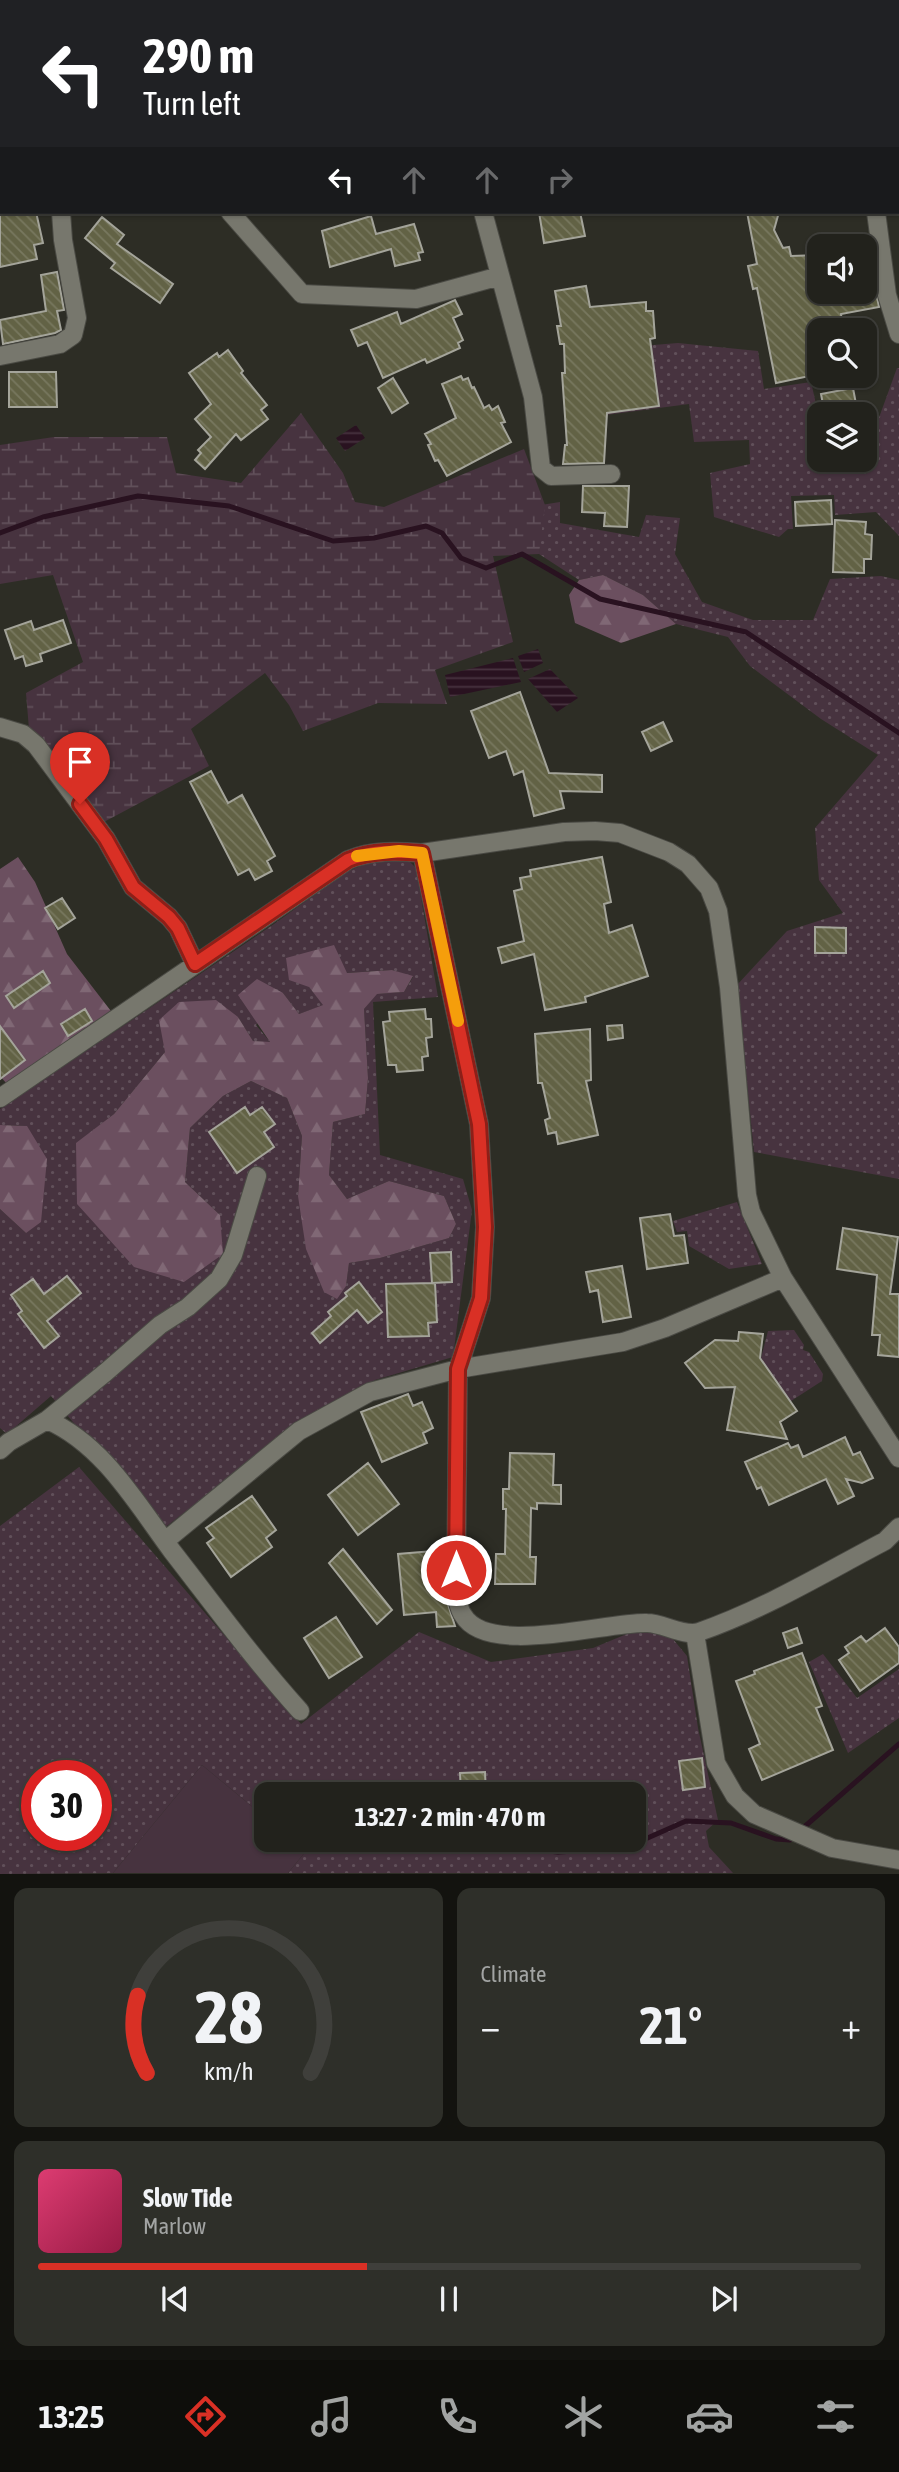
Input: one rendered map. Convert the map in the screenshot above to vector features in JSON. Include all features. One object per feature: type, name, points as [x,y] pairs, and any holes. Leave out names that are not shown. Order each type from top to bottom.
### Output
[{"type":"street","points":[[0,356],[60,344],[73,335],[77,318],[62,240],[61,214]]},
{"type":"street","points":[[232,214],[302,294],[416,299],[500,276]]},
{"type":"street","points":[[484,214],[533,397],[541,468],[551,477],[611,474]]},
{"type":"street","points":[[876,214],[887,295],[899,334]]},
{"type":"street","points":[[0,727],[23,734],[36,744],[106,839],[133,887],[178,928],[195,964]]},
{"type":"street","points":[[0,1098],[348,860],[377,852],[422,853],[564,832],[595,831],[620,833],[669,852],[688,864],[709,888],[718,912],[729,987],[747,1195],[751,1212],[783,1278],[899,1458]]},
{"type":"street","points":[[422,853],[479,1124],[485,1227],[481,1298],[458,1369],[456,1595],[463,1616],[472,1625],[488,1633],[554,1635],[647,1623],[695,1633],[766,1605],[885,1541],[899,1527]]},
{"type":"street","points":[[0,1450],[47,1420],[219,1279],[233,1255],[257,1175]]},
{"type":"street","points":[[165,1541],[299,1430],[370,1392],[458,1369],[624,1342],[665,1328],[783,1278]]},
{"type":"street","points":[[47,1420],[74,1434],[107,1465],[265,1672],[300,1711]]},
{"type":"street","points":[[695,1633],[716,1763],[735,1796],[754,1814],[832,1848],[899,1860]]},
{"type":"green space","points":[[678,343],[758,351],[764,389],[807,383],[807,388],[812,388],[816,402],[807,402],[807,472],[877,472],[877,423],[899,368],[899,536],[876,512],[835,515],[834,495],[791,496],[793,529],[788,529],[779,537],[714,517],[710,473],[750,464],[749,440],[694,442],[689,404],[606,415],[604,349]]},
{"type":"green space","points":[[301,413],[343,473],[355,502],[384,507],[524,449],[545,505],[539,554],[493,556],[513,642],[435,670],[447,704],[378,703],[303,731],[289,705],[265,673],[191,729],[209,766],[102,823],[29,729],[26,693],[83,662],[53,575],[0,584],[0,445],[54,437],[167,437],[176,473],[241,483]]},
{"type":"green space","points":[[560,502],[560,523],[639,537],[646,515],[680,518],[675,554],[702,602],[753,620],[813,620],[830,579],[881,576],[899,580],[899,1179],[754,1152],[737,985],[787,931],[843,913],[819,880],[815,828],[878,755],[821,719],[750,666],[728,637],[676,624],[643,595],[603,575],[579,580],[539,554],[541,505]]},
{"type":"green space","points":[[603,575],[643,595],[676,624],[621,643],[575,623],[569,595],[579,580]]},
{"type":"green space","points":[[18,857],[35,882],[67,954],[114,1015],[7,1084],[0,1076],[0,869]]},
{"type":"green space","points":[[377,859],[407,859],[416,868],[438,997],[373,1002],[380,1155],[463,1179],[472,1210],[453,1357],[375,1380],[273,1444],[163,1529],[51,1396],[7,1434],[0,1428],[0,1209],[26,1233],[27,1126],[0,1125],[0,1109],[274,924],[346,872]],"holes":[[[392,970],[413,977],[404,992],[376,994],[364,1009],[368,1078],[365,1114],[333,1122],[329,1175],[347,1199],[389,1181],[444,1196],[456,1224],[449,1238],[380,1258],[349,1263],[346,1286],[298,1196],[302,1136],[287,1098],[251,1081],[223,1096],[190,1128],[185,1182],[220,1215],[76,1144],[114,1114],[165,1052],[238,1017],[253,1041],[271,1043],[256,1025],[283,993],[299,1014],[324,1005],[309,987],[346,973]]]},
{"type":"green space","points":[[334,945],[347,973],[392,970],[413,976],[404,992],[377,994],[364,1009],[368,1078],[365,1114],[333,1122],[329,1175],[347,1199],[389,1181],[444,1196],[456,1224],[449,1238],[380,1258],[349,1263],[346,1286],[337,1299],[324,1292],[306,1249],[298,1196],[302,1136],[287,1098],[251,1081],[223,1096],[190,1128],[185,1182],[220,1215],[223,1254],[184,1282],[134,1267],[77,1204],[76,1143],[114,1114],[165,1052],[159,1020],[179,1002],[216,1000],[238,1017],[253,1041],[270,1042],[238,995],[257,979],[283,993],[299,1014],[323,1005],[309,987],[289,980],[286,958]]},
{"type":"green space","points":[[0,1125],[27,1126],[47,1159],[41,1222],[26,1233],[0,1209]]},
{"type":"green space","points":[[737,1202],[762,1264],[729,1269],[689,1246],[687,1231],[677,1232],[673,1221]]},
{"type":"green space","points":[[794,1330],[804,1345],[803,1350],[809,1352],[823,1374],[822,1381],[791,1401],[761,1358],[768,1331]]},
{"type":"green space","points":[[79,1467],[301,1724],[419,1632],[491,1662],[593,1648],[634,1631],[668,1633],[687,1656],[698,1728],[718,1820],[706,1831],[709,1847],[733,1873],[288,1873],[305,1852],[646,1852],[646,1782],[254,1782],[254,1808],[202,1765],[113,1873],[0,1874],[0,1526]]},
{"type":"green space","points":[[823,1654],[857,1698],[899,1669],[899,1718],[848,1753],[809,1662]]},
{"type":"green space","points":[[202,1765],[254,1808],[254,1852],[305,1852],[288,1873],[113,1873]]},
{"type":"shaded area","points":[[356,425],[365,438],[345,451],[336,438]]},
{"type":"shaded area","points":[[538,649],[543,663],[524,672],[518,656]]},
{"type":"shaded area","points":[[513,658],[521,682],[450,697],[445,675]]},
{"type":"shaded area","points":[[550,669],[578,698],[557,712],[528,679]]},
{"type":"building","points":[[0,214],[36,214],[43,243],[34,245],[37,259],[0,267]]},
{"type":"building","points":[[539,214],[580,214],[585,236],[544,243]]},
{"type":"building","points":[[747,214],[778,214],[774,230],[783,248],[789,247],[791,256],[807,255],[807,304],[877,304],[877,297],[879,307],[841,314],[841,318],[807,318],[807,377],[776,383],[757,288],[753,289],[748,266],[757,264]]},
{"type":"building","points":[[371,216],[376,234],[414,224],[423,252],[418,253],[420,260],[395,266],[391,249],[330,267],[322,231]]},
{"type":"building","points":[[102,217],[124,235],[117,244],[173,284],[160,303],[111,268],[115,263],[85,238]]},
{"type":"building","points":[[57,272],[64,310],[57,311],[61,330],[3,344],[0,320],[46,311],[41,275]]},
{"type":"building","points":[[586,286],[590,307],[646,302],[646,311],[653,311],[655,338],[650,339],[659,406],[607,413],[604,463],[563,464],[567,445],[562,373],[565,373],[564,344],[560,344],[557,326],[561,326],[555,291]]},
{"type":"building","points":[[455,300],[462,314],[453,318],[463,340],[458,343],[460,348],[427,363],[425,359],[383,378],[367,342],[358,346],[351,330],[397,312],[401,324]]},
{"type":"building","points":[[228,350],[243,371],[241,373],[267,405],[261,410],[268,419],[241,440],[236,434],[205,469],[195,460],[201,453],[198,450],[211,437],[195,419],[211,404],[189,373],[217,353],[219,357]]},
{"type":"building","points":[[9,372],[56,372],[57,407],[9,407]]},
{"type":"building","points":[[461,376],[463,380],[468,378],[484,408],[489,405],[492,410],[498,406],[505,422],[501,423],[511,442],[447,476],[438,460],[435,461],[428,445],[431,444],[425,434],[456,418],[442,384]]},
{"type":"building","points":[[393,378],[408,403],[392,413],[378,388]]},
{"type":"building","points":[[853,388],[856,402],[823,402],[821,394]]},
{"type":"building","points":[[583,486],[629,486],[627,527],[604,526],[605,513],[582,512]]},
{"type":"building","points":[[831,500],[832,524],[796,526],[795,502]]},
{"type":"building","points":[[835,520],[866,522],[865,534],[872,535],[871,559],[864,559],[864,573],[833,572]]},
{"type":"building","points":[[63,620],[71,643],[40,654],[42,661],[26,666],[23,656],[15,659],[5,630],[31,621],[34,630]]},
{"type":"building","points":[[520,692],[549,773],[602,775],[602,792],[560,791],[564,808],[534,816],[523,771],[514,775],[506,751],[489,758],[471,711]]},
{"type":"building","points":[[663,722],[672,741],[651,751],[642,732]]},
{"type":"building","points":[[211,771],[228,803],[242,795],[275,856],[267,861],[272,871],[255,880],[249,869],[238,875],[190,782]]},
{"type":"building","points":[[602,857],[611,902],[604,904],[609,933],[632,925],[648,976],[585,997],[586,1002],[545,1010],[534,954],[502,963],[498,948],[524,941],[514,891],[522,889],[520,878],[531,876],[530,870]]},
{"type":"building","points":[[62,898],[75,918],[58,929],[45,908]]},
{"type":"building","points":[[815,927],[846,928],[846,953],[815,953]]},
{"type":"building","points":[[43,971],[50,983],[14,1008],[6,996]]},
{"type":"building","points":[[85,1009],[92,1021],[68,1036],[61,1024]]},
{"type":"building","points":[[425,1009],[426,1019],[431,1019],[432,1037],[426,1038],[428,1056],[422,1057],[423,1070],[397,1072],[396,1065],[388,1065],[383,1022],[390,1021],[389,1012]]},
{"type":"building","points":[[622,1025],[623,1038],[608,1040],[607,1026]]},
{"type":"building","points":[[0,1026],[25,1060],[0,1079]]},
{"type":"building","points":[[590,1029],[591,1080],[586,1081],[598,1135],[558,1144],[556,1132],[548,1134],[545,1120],[550,1118],[542,1083],[538,1083],[535,1034]]},
{"type":"building","points":[[245,1107],[250,1115],[262,1107],[275,1124],[264,1132],[274,1147],[237,1173],[209,1132]]},
{"type":"building","points":[[670,1214],[674,1236],[684,1235],[688,1263],[647,1269],[640,1218]]},
{"type":"building","points":[[843,1228],[898,1237],[890,1294],[899,1294],[899,1357],[878,1355],[880,1335],[872,1335],[877,1275],[837,1269]]},
{"type":"building","points":[[451,1252],[452,1282],[432,1283],[430,1253]]},
{"type":"building","points":[[622,1266],[631,1317],[603,1322],[598,1290],[590,1292],[586,1272]]},
{"type":"building","points":[[67,1276],[81,1293],[47,1321],[59,1336],[44,1348],[18,1314],[22,1311],[11,1295],[33,1279],[44,1294]]},
{"type":"building","points":[[359,1282],[382,1312],[368,1323],[357,1310],[320,1343],[312,1333],[331,1316],[328,1312],[347,1296],[345,1293]]},
{"type":"building","points":[[435,1283],[437,1322],[428,1323],[429,1336],[388,1337],[386,1284]]},
{"type":"building","points":[[739,1332],[763,1334],[760,1358],[797,1411],[780,1422],[787,1439],[727,1430],[735,1387],[705,1388],[685,1363],[715,1340],[738,1341]]},
{"type":"building","points":[[408,1394],[413,1406],[422,1402],[433,1428],[423,1433],[427,1443],[382,1462],[361,1412]]},
{"type":"building","points":[[845,1437],[853,1455],[860,1452],[873,1478],[862,1483],[846,1479],[854,1496],[838,1504],[826,1479],[769,1505],[761,1487],[757,1489],[745,1462],[788,1443],[791,1448],[798,1445],[803,1457]]},
{"type":"building","points":[[510,1453],[554,1454],[553,1485],[561,1485],[561,1504],[537,1503],[537,1509],[531,1508],[530,1557],[536,1557],[535,1584],[495,1584],[496,1554],[505,1554],[506,1509],[503,1509],[503,1489],[509,1489]]},
{"type":"building","points":[[368,1463],[399,1504],[358,1535],[328,1495]]},
{"type":"building","points":[[252,1496],[276,1530],[266,1538],[272,1547],[231,1577],[207,1543],[214,1538],[206,1528]]},
{"type":"building","points":[[343,1549],[392,1610],[377,1624],[329,1563]]},
{"type":"building","points":[[445,1550],[445,1595],[455,1626],[437,1627],[436,1612],[404,1615],[398,1554]]},
{"type":"building","points":[[336,1617],[362,1657],[329,1678],[304,1638]]},
{"type":"building","points":[[797,1628],[802,1643],[788,1648],[783,1633]]},
{"type":"building","points":[[885,1628],[899,1647],[899,1663],[860,1691],[839,1660],[849,1653],[845,1647],[861,1636],[866,1642]]},
{"type":"building","points":[[802,1653],[822,1706],[816,1708],[833,1750],[762,1780],[749,1749],[760,1744],[736,1681],[755,1674],[754,1671]]},
{"type":"building","points":[[702,1758],[705,1787],[683,1790],[679,1761]]},
{"type":"building","points":[[485,1772],[485,1782],[460,1782],[460,1773]]},
{"type":"waterway","points":[[0,533],[43,517],[138,496],[229,506],[333,541],[374,538],[426,526],[442,533],[461,558],[486,568],[522,554],[600,599],[746,632],[899,733]]},
{"type":"waterway","points":[[803,1828],[899,1744]]},
{"type":"waterway","points":[[646,1839],[686,1821],[731,1823],[776,1839],[790,1840]]},
{"type":"slow traffic","points":[[357,856],[377,852],[422,853],[458,1021]]},
{"type":"route","points":[[80,804],[106,839],[133,887],[178,928],[195,964],[348,860],[377,852],[422,853],[479,1124],[485,1227],[481,1298],[458,1369],[456,1570]]}]
